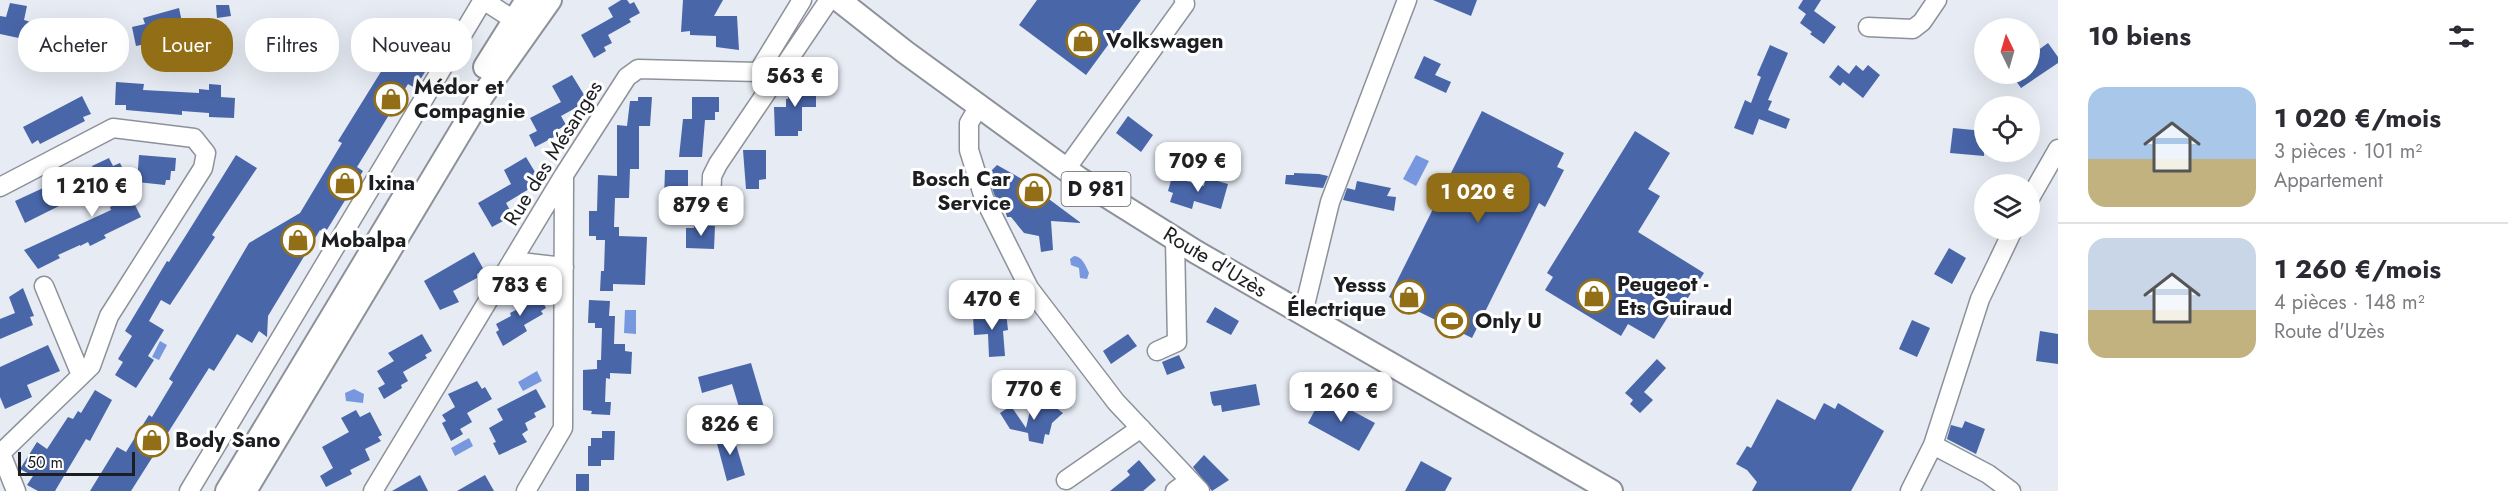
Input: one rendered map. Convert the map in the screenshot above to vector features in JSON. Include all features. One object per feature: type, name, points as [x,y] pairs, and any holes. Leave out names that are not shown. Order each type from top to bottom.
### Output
[{"type":"main road","points":[[227,491],[343,294],[527,0]]},
{"type":"main road","points":[[245,491],[482,96],[550,0]]},
{"type":"main road","name":"Route d'Uzès","points":[[839,0],[1066,169],[1175,239],[1611,491]]},
{"type":"street","points":[[189,491],[483,0],[514,20]]},
{"type":"street","points":[[711,207],[712,176],[765,78],[802,0]]},
{"type":"street","points":[[765,78],[828,0]]},
{"type":"street","points":[[1066,169],[1185,4],[1184,0]]},
{"type":"street","points":[[1298,310],[1306,302],[1330,202],[1407,0]]},
{"type":"street","points":[[1868,27],[1914,29],[1922,22],[1937,0]]},
{"type":"street","name":"Rue des Mésanges","points":[[373,491],[564,175],[627,78],[638,69],[765,78]]},
{"type":"street","points":[[979,106],[969,123],[969,150],[984,198],[1005,244],[1029,288],[1116,402],[1195,486],[1175,491]]},
{"type":"street","points":[[0,187],[113,128],[194,138],[206,153],[203,168],[110,316],[91,366],[1,452],[16,491]]},
{"type":"street","points":[[2040,180],[2058,148]]},
{"type":"street","points":[[526,491],[563,428],[564,175]]},
{"type":"street","points":[[1156,351],[1178,342],[1175,239]]},
{"type":"street","points":[[1910,491],[1933,444],[1980,299],[2008,240]]},
{"type":"street","points":[[512,261],[564,267]]},
{"type":"street","points":[[44,286],[81,375]]},
{"type":"street","points":[[1066,480],[1141,428]]},
{"type":"street","points":[[1933,444],[1988,474],[2011,491]]},
{"type":"water","points":[[1416,155],[1429,161],[1416,186],[1403,179]]},
{"type":"water","points":[[1074,256],[1085,265],[1089,273],[1087,279],[1080,278],[1079,268],[1071,265],[1070,259]]},
{"type":"water","points":[[625,310],[636,310],[636,334],[624,333]]},
{"type":"water","points":[[160,341],[167,345],[159,360],[152,357]]},
{"type":"water","points":[[537,371],[542,381],[523,391],[518,382]]},
{"type":"water","points":[[1006,371],[1015,375],[1019,384],[1015,393],[1006,397],[997,393],[993,384],[997,375]]},
{"type":"water","points":[[354,389],[364,394],[363,403],[346,401],[345,393]]},
{"type":"water","points":[[469,438],[473,446],[455,456],[451,448]]},
{"type":"building","points":[[621,0],[627,0],[630,4],[634,2],[640,13],[629,19],[631,22],[608,35],[612,43],[604,47],[606,51],[594,58],[581,35],[613,17],[608,8]]},
{"type":"building","points":[[683,0],[723,0],[714,16],[737,16],[739,50],[716,47],[716,36],[690,35],[690,31],[681,32]]},
{"type":"building","points":[[1037,0],[1141,0],[1086,75],[1019,25]]},
{"type":"building","points":[[1433,0],[1477,0],[1471,16]]},
{"type":"building","points":[[1803,0],[1821,0],[1814,11],[1836,27],[1824,44],[1800,23],[1806,14],[1798,8]]},
{"type":"building","points":[[10,3],[27,6],[24,18],[18,18],[18,38],[0,34],[0,16],[6,17]]},
{"type":"building","points":[[216,5],[229,5],[231,16],[217,18]]},
{"type":"building","points":[[179,8],[181,18],[143,18]]},
{"type":"building","points":[[141,25],[141,45],[136,46],[132,27]]},
{"type":"building","points":[[2048,43],[2058,57],[2058,63],[2040,75],[2040,49]]},
{"type":"building","points":[[1770,45],[1788,53],[1768,100],[1772,101],[1768,110],[1790,119],[1786,129],[1759,119],[1753,135],[1734,128],[1745,100],[1751,103],[1761,77],[1757,75]]},
{"type":"building","points":[[1424,56],[1441,64],[1435,75],[1451,82],[1446,93],[1414,78]]},
{"type":"building","points":[[1838,65],[1849,74],[1856,65],[1863,71],[1868,65],[1880,75],[1863,98],[1843,82],[1840,86],[1829,77]]},
{"type":"building","points":[[381,72],[425,72],[415,88],[408,84],[357,167],[363,171],[325,233],[320,230],[268,316],[267,337],[259,331],[252,343],[237,334],[214,371],[209,368],[131,491],[90,491],[117,447],[126,452],[149,415],[152,417],[173,382],[169,379],[249,243],[300,213],[342,143],[338,141]]},
{"type":"building","points":[[572,75],[586,98],[577,103],[579,106],[561,116],[566,125],[554,132],[556,136],[535,147],[529,135],[537,131],[530,118],[561,102],[552,86]]},
{"type":"building","points":[[797,79],[811,79],[811,84],[816,84],[816,107],[802,107],[802,131],[798,131],[798,136],[775,136],[774,107],[786,107],[789,83],[797,83]]},
{"type":"building","points":[[116,82],[144,84],[143,90],[199,93],[199,89],[209,90],[209,84],[221,85],[221,97],[235,98],[234,118],[209,117],[209,113],[182,111],[182,115],[126,110],[126,105],[115,105]]},
{"type":"building","points":[[82,96],[91,114],[83,117],[85,121],[40,144],[38,140],[32,144],[23,127]]},
{"type":"building","points":[[638,97],[652,97],[650,126],[639,126],[639,169],[630,169],[629,198],[615,198],[614,227],[619,227],[619,236],[647,237],[645,285],[613,284],[613,291],[600,291],[601,271],[604,271],[605,240],[596,240],[596,236],[589,236],[589,211],[597,211],[598,175],[617,176],[617,125],[627,126],[630,101],[638,101]]},
{"type":"building","points":[[692,97],[719,97],[719,112],[715,112],[715,120],[705,120],[702,157],[679,157],[683,119],[692,119]]},
{"type":"building","points":[[1482,111],[1564,153],[1557,167],[1564,170],[1545,207],[1539,203],[1472,338],[1389,297]]},
{"type":"building","points":[[1128,116],[1153,135],[1141,152],[1116,133]]},
{"type":"building","points":[[1953,128],[1974,130],[1974,155],[1950,153]]},
{"type":"building","points":[[1635,131],[1670,153],[1648,189],[1660,196],[1638,232],[1704,273],[1682,307],[1676,304],[1654,339],[1628,324],[1621,336],[1545,290],[1553,277],[1547,273]]},
{"type":"building","points":[[743,150],[766,150],[766,179],[759,180],[759,189],[746,189]]},
{"type":"building","points":[[139,155],[176,158],[175,171],[171,171],[170,180],[166,180],[165,185],[137,182]]},
{"type":"building","points":[[236,155],[257,168],[212,235],[215,237],[170,305],[161,300],[149,321],[164,330],[148,356],[154,360],[136,388],[115,375],[123,362],[118,359],[132,336],[125,331],[167,261],[169,262]]},
{"type":"building","points":[[526,157],[538,177],[535,179],[536,182],[506,203],[511,212],[503,216],[505,220],[492,227],[478,203],[511,184],[504,170]]},
{"type":"building","points":[[109,158],[113,166],[120,163],[129,181],[123,181],[141,217],[104,235],[106,238],[90,246],[88,242],[58,255],[60,258],[38,269],[24,250],[111,210],[112,206],[92,166]]},
{"type":"building","points":[[997,165],[1022,179],[1081,223],[1051,221],[1053,250],[1041,252],[1039,236],[1024,233],[1011,217],[1007,217],[1004,207],[1001,207],[994,194],[988,174]]},
{"type":"building","points":[[665,170],[688,170],[688,190],[685,190],[685,198],[664,198]]},
{"type":"building","points":[[1294,173],[1328,176],[1323,188],[1285,184],[1286,175],[1294,175]]},
{"type":"building","points":[[69,176],[79,196],[25,223],[15,201]]},
{"type":"building","points":[[1172,177],[1204,186],[1205,180],[1228,184],[1221,209],[1194,201],[1192,209],[1170,202],[1173,193],[1168,191]]},
{"type":"building","points":[[1357,181],[1391,188],[1387,196],[1396,197],[1394,211],[1343,200],[1347,188],[1355,190]]},
{"type":"building","points":[[694,225],[715,226],[714,249],[686,248],[686,228],[694,228]]},
{"type":"building","points":[[1949,248],[1966,258],[1952,284],[1934,274]]},
{"type":"building","points":[[474,252],[484,270],[477,274],[477,278],[453,291],[459,302],[440,310],[424,281]]},
{"type":"building","points":[[23,288],[34,316],[30,317],[33,325],[0,339],[0,319],[15,313],[9,297]]},
{"type":"building","points":[[533,290],[537,297],[539,295],[546,308],[541,311],[543,314],[524,325],[527,331],[503,346],[496,332],[499,330],[496,324],[511,316],[510,313],[516,310],[511,302]]},
{"type":"building","points":[[589,300],[610,301],[609,316],[615,316],[614,344],[625,344],[625,351],[632,352],[631,374],[610,373],[610,379],[606,378],[605,402],[611,402],[610,415],[591,414],[592,411],[583,410],[583,370],[597,369],[597,360],[601,360],[602,328],[595,328],[595,323],[588,323]]},
{"type":"building","points":[[1215,307],[1239,321],[1231,335],[1206,322]]},
{"type":"building","points":[[1006,312],[1008,330],[1003,331],[1005,356],[989,357],[988,334],[974,335],[973,315]]},
{"type":"building","points":[[1912,320],[1930,328],[1917,357],[1899,349]]},
{"type":"building","points":[[2040,331],[2058,334],[2058,364],[2036,361]]},
{"type":"building","points":[[422,334],[432,351],[425,355],[427,358],[403,372],[408,381],[401,385],[402,388],[384,399],[378,388],[385,384],[377,371],[394,361],[388,353]]},
{"type":"building","points":[[1128,334],[1137,346],[1111,364],[1103,351]]},
{"type":"building","points":[[48,345],[60,371],[27,385],[32,397],[5,409],[0,397],[0,367]]},
{"type":"building","points":[[1179,355],[1185,368],[1167,375],[1162,362]]},
{"type":"building","points":[[1657,359],[1666,368],[1644,392],[1653,400],[1640,413],[1630,404],[1633,400],[1625,393]]},
{"type":"building","points":[[751,363],[771,431],[758,434],[755,424],[745,427],[732,384],[702,393],[698,377]]},
{"type":"building","points":[[477,381],[482,389],[485,387],[492,399],[467,413],[472,422],[460,429],[463,434],[451,441],[442,423],[446,421],[442,415],[455,407],[448,394]]},
{"type":"building","points":[[1256,384],[1260,405],[1222,412],[1221,405],[1214,406],[1212,403],[1210,392]]},
{"type":"building","points":[[536,389],[546,407],[534,413],[536,417],[525,423],[528,430],[522,434],[527,442],[499,455],[489,428],[503,420],[497,409]]},
{"type":"building","points":[[95,390],[112,400],[90,441],[86,439],[55,491],[38,491],[27,485],[33,476],[20,469],[37,442],[47,449],[68,417],[73,419],[78,411],[81,413]]},
{"type":"building","points":[[1323,395],[1375,423],[1359,451],[1308,423]]},
{"type":"building","points":[[1777,399],[1815,420],[1824,403],[1835,409],[1838,403],[1884,431],[1851,491],[1752,491],[1757,482],[1747,470],[1736,464],[1747,446],[1751,448]]},
{"type":"building","points":[[1041,401],[1056,405],[1055,407],[1063,413],[1052,423],[1049,435],[1045,434],[1043,444],[1029,441],[1028,433],[1010,429],[1000,413],[1011,406],[1026,428],[1032,402],[1041,404]]},
{"type":"building","points":[[356,410],[360,417],[370,412],[382,435],[378,437],[381,441],[365,449],[370,460],[350,470],[352,474],[326,487],[320,476],[333,468],[322,447],[349,432],[341,418]]},
{"type":"building","points":[[1965,421],[1985,429],[1976,454],[1947,439],[1951,425],[1962,428]]},
{"type":"building","points":[[602,431],[615,431],[614,460],[601,460],[601,466],[588,466],[588,446],[591,446],[591,438],[602,438]]},
{"type":"building","points":[[732,431],[745,475],[727,481],[715,436]]},
{"type":"building","points":[[1204,455],[1229,480],[1212,491],[1193,467]]},
{"type":"building","points":[[1139,460],[1156,480],[1143,491],[1110,491],[1130,475],[1127,471]]},
{"type":"building","points":[[1421,461],[1452,478],[1445,491],[1405,491]]},
{"type":"building","points":[[576,474],[589,474],[589,491],[576,491]]},
{"type":"building","points":[[420,475],[428,491],[392,491]]},
{"type":"building","points":[[485,475],[494,491],[457,491]]},
{"type":"place","name":"Volkswagen","points":[[1083,41]]},
{"type":"place","name":"Médor et Compagnie","points":[[391,99]]},
{"type":"place","name":"Ixina","points":[[345,183]]},
{"type":"place","name":"Bosch Car Service","points":[[1034,191]]},
{"type":"place","name":"Mobalpa","points":[[298,240]]},
{"type":"place","name":"Peugeot - Ets Guiraud","points":[[1594,296]]},
{"type":"place","name":"Yesss Électrique","points":[[1409,297]]},
{"type":"place","name":"Only U","points":[[1452,321]]},
{"type":"place","name":"Body Sano","points":[[152,440]]}]
